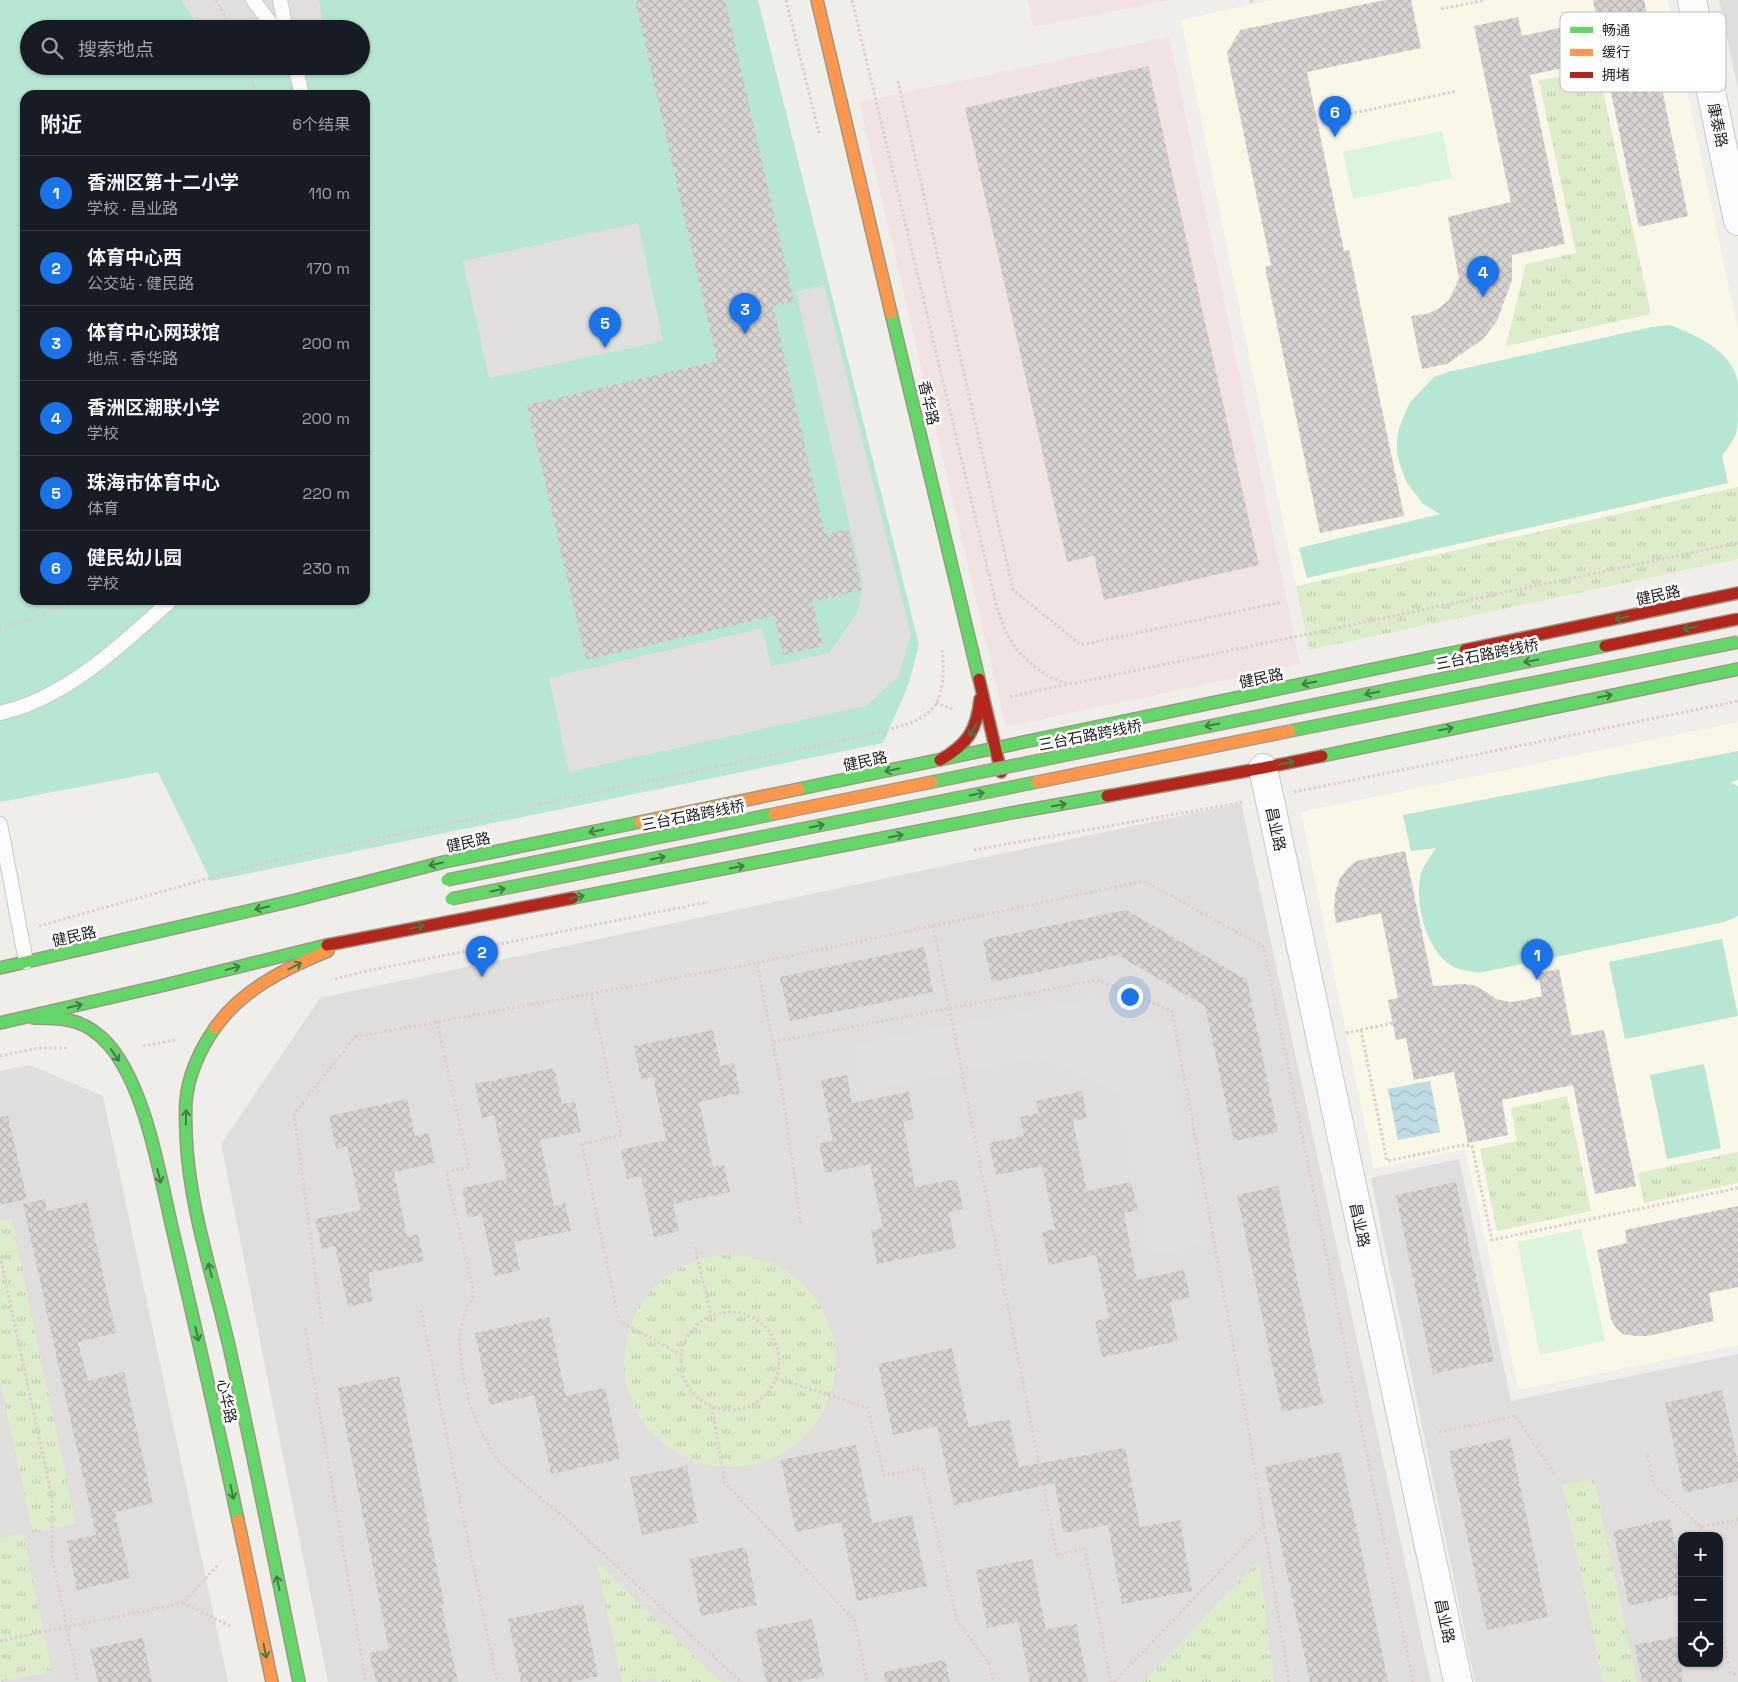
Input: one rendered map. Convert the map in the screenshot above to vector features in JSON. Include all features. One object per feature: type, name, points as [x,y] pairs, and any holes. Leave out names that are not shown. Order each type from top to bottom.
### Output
[{"type":"main road","name":"香华路","points":[[818,0],[1009,805]]},
{"type":"main road","name":"健民路","points":[[0,968],[292,901],[444,862],[1049,738],[1738,593]]},
{"type":"main road","name":"三台石路跨线桥","points":[[443,881],[1738,619]]},
{"type":"main road","points":[[446,901],[1738,642]]},
{"type":"main road","points":[[0,1024],[169,984],[309,948],[687,876],[1009,805],[1263,768],[1738,669]]},
{"type":"main road","points":[[980,685],[991,710],[999,721]]},
{"type":"main road","points":[[940,760],[956,751],[972,734],[979,712],[980,685]]},
{"type":"main road","points":[[1018,734],[1049,738]]},
{"type":"main road","points":[[292,901],[389,888]]},
{"type":"main road","points":[[309,948],[384,922]]},
{"type":"main road","name":"心华路","points":[[299,1682],[228,1342],[189,1183],[186,1142],[186,1100],[198,1058],[211,1034],[216,1026],[242,1000],[267,979],[312,957],[370,936]]},
{"type":"main road","name":"心华路","points":[[28,1018],[62,1018],[83,1024],[105,1040],[125,1068],[138,1097],[148,1128],[212,1397],[272,1682]]},
{"type":"street","name":"康泰路","points":[[1711,92],[1738,221]]},
{"type":"street","name":"昌业路","points":[[1263,768],[1458,1682]]},
{"type":"lane","points":[[253,0],[269,20]]},
{"type":"lane","points":[[280,0],[284,20]]},
{"type":"lane","points":[[297,75],[301,90]]},
{"type":"lane","points":[[0,713],[29,704],[71,682],[129,638],[165,605]]},
{"type":"lane","points":[[0,824],[26,962]]},
{"type":"path","points":[[216,0],[227,20]]},
{"type":"path","points":[[786,0],[819,135]]},
{"type":"path","points":[[852,0],[996,604],[1007,634],[1020,652],[1046,674],[1068,684],[1086,681],[1738,543]]},
{"type":"path","points":[[1441,9],[1485,0]]},
{"type":"path","points":[[250,75],[255,90]]},
{"type":"path","points":[[898,81],[1013,590],[1081,645],[1282,602]]},
{"type":"path","points":[[1335,117],[1458,91]]},
{"type":"path","points":[[0,629],[70,605]]},
{"type":"path","points":[[20,932],[271,861],[868,736],[912,724],[934,709],[940,695],[943,682],[942,647]]},
{"type":"path","points":[[965,852],[1270,797],[1738,701]]},
{"type":"path","points":[[322,1324],[294,1114],[355,1037],[757,963],[1144,881],[1264,947],[1412,1682]]},
{"type":"path","points":[[328,981],[362,972],[712,902]]},
{"type":"path","points":[[933,926],[1057,1555],[1085,1549],[1113,1682]]},
{"type":"path","points":[[757,963],[783,1095],[801,1224]]},
{"type":"path","points":[[773,1042],[1098,980],[1172,1011],[1249,1432],[1289,1682]]},
{"type":"path","points":[[591,993],[621,1135],[582,1144],[620,1321],[682,1354]]},
{"type":"path","points":[[437,1022],[469,1167],[446,1172],[474,1294],[464,1315],[459,1341],[463,1374],[470,1405],[482,1434],[500,1464],[566,1519],[741,1682]]},
{"type":"path","points":[[1321,1039],[1393,1023]]},
{"type":"path","points":[[1361,1030],[1387,1162],[1463,1145],[1472,1146],[1492,1240],[1738,1188]]},
{"type":"path","points":[[113,1051],[211,1034]]},
{"type":"path","points":[[0,1056],[39,1048],[71,1048]]},
{"type":"path","points":[[695,1247],[711,1316]]},
{"type":"path","points":[[0,1256],[52,1498],[52,1556],[68,1626],[78,1682]]},
{"type":"path","points":[[422,1310],[497,1682]]},
{"type":"path","points":[[726,1312],[743,1314],[758,1320],[770,1332],[777,1346],[779,1362],[776,1378],[769,1392],[757,1402],[743,1409],[727,1410],[712,1407],[698,1398],[688,1386],[682,1371],[682,1354],[687,1339],[697,1325],[711,1316],[726,1312]]},
{"type":"path","points":[[305,1328],[366,1682]]},
{"type":"path","points":[[776,1378],[868,1408],[884,1476],[922,1468],[957,1621],[989,1663],[993,1682]]},
{"type":"path","points":[[712,1407],[725,1483],[855,1621],[867,1682]]},
{"type":"path","points":[[1439,1432],[1516,1416],[1554,1474]]},
{"type":"path","points":[[1648,1455],[1653,1484],[1701,1527],[1702,1532]]},
{"type":"path","points":[[1701,1527],[1738,1518]]},
{"type":"path","points":[[1113,1682],[1264,1525]]},
{"type":"path","points":[[0,1641],[183,1603],[242,1540]]},
{"type":"path","points":[[183,1603],[263,1642]]},
{"type":"path","points":[[1720,1622],[1730,1672],[1738,1676]]},
{"type":"shaded area","points":[[181,0],[319,0],[322,20],[194,20]]},
{"type":"shaded area","points":[[1028,0],[1170,0],[1033,27]]},
{"type":"shaded area","points":[[1272,0],[1668,0],[1671,12],[1560,12],[1560,92],[1687,92],[1738,331],[1738,559],[1309,650],[1181,20]]},
{"type":"shaded area","points":[[1719,0],[1738,0],[1738,89],[1726,33],[1726,12],[1722,12]]},
{"type":"shaded area","points":[[1169,37],[1300,664],[1006,727],[859,102]]},
{"type":"shaded area","points":[[638,223],[663,341],[489,378],[463,261]]},
{"type":"shaded area","points":[[824,285],[911,635],[899,676],[866,706],[569,772],[549,678],[762,628],[771,666],[829,653],[858,612],[863,583],[796,292]]},
{"type":"shaded area","points":[[1738,722],[1738,1345],[1519,1390],[1465,1149],[1374,1169],[1301,812]]},
{"type":"shaded area","points":[[1241,803],[1431,1682],[328,1682],[221,1144],[320,998]]},
{"type":"shaded area","points":[[1096,998],[1158,1026],[1202,1245],[1153,1254],[1121,1094],[1040,1057],[865,1090],[856,1044]]},
{"type":"shaded area","points":[[30,1065],[103,1096],[228,1682],[0,1682],[0,1071]]},
{"type":"shaded area","points":[[1459,1159],[1511,1401],[1738,1354],[1738,1682],[1475,1682],[1371,1178]]},
{"type":"green space","points":[[0,0],[758,0],[919,645],[908,686],[883,743],[211,881],[158,772],[0,802]]},
{"type":"green space","points":[[1560,76],[1560,92],[1603,92],[1651,314],[1506,346],[1526,264],[1576,253],[1539,81]]},
{"type":"green space","points":[[1442,131],[1452,178],[1353,199],[1343,152]]},
{"type":"green space","points":[[1670,325],[1702,339],[1712,346],[1729,362],[1734,371],[1738,383],[1737,428],[1734,438],[1722,456],[1728,483],[1307,578],[1299,548],[1440,514],[1423,504],[1407,483],[1397,452],[1399,428],[1410,402],[1434,377],[1448,372],[1652,327]]},
{"type":"green space","points":[[1738,487],[1738,559],[1309,650],[1296,586]]},
{"type":"green space","points":[[1738,751],[1738,780],[1730,782],[1738,786],[1738,916],[1724,922],[1478,973],[1452,966],[1434,947],[1423,923],[1420,910],[1419,885],[1422,870],[1436,848],[1411,851],[1403,815]]},
{"type":"green space","points":[[1722,939],[1738,1016],[1625,1039],[1609,962]]},
{"type":"green space","points":[[1704,1064],[1721,1148],[1667,1159],[1650,1075]]},
{"type":"green space","points":[[1567,1096],[1591,1211],[1497,1231],[1480,1149],[1517,1141],[1511,1108]]},
{"type":"green space","points":[[1738,1152],[1738,1183],[1644,1203],[1638,1173]]},
{"type":"green space","points":[[11,1218],[76,1524],[33,1533],[0,1381],[0,1221]]},
{"type":"green space","points":[[1581,1229],[1605,1341],[1540,1355],[1517,1242]]},
{"type":"green space","points":[[720,1255],[740,1255],[761,1259],[780,1267],[805,1286],[818,1302],[828,1320],[834,1340],[836,1361],[834,1382],[828,1402],[818,1420],[805,1436],[780,1455],[761,1463],[740,1467],[720,1467],[699,1463],[680,1455],[663,1443],[648,1428],[636,1411],[628,1392],[624,1371],[624,1351],[628,1330],[636,1311],[648,1294],[663,1279],[680,1267],[699,1259]]},
{"type":"green space","points":[[1594,1479],[1637,1682],[1603,1682],[1562,1485]]},
{"type":"green space","points":[[23,1533],[52,1672],[0,1682],[0,1538]]},
{"type":"green space","points":[[1259,1560],[1274,1682],[1143,1682]]},
{"type":"green space","points":[[597,1562],[721,1682],[657,1682],[656,1678],[636,1682],[622,1682]]},
{"type":"water","points":[[1430,1081],[1440,1132],[1398,1140],[1388,1089]]},
{"type":"building","points":[[635,0],[725,0],[794,301],[773,306],[825,534],[848,529],[862,590],[812,602],[823,646],[783,655],[774,616],[586,660],[527,405],[717,361]]},
{"type":"building","points":[[1385,0],[1411,0],[1421,48],[1307,72],[1344,251],[1349,250],[1404,516],[1320,533],[1265,267],[1271,265],[1227,53],[1240,30]]},
{"type":"building","points":[[1593,0],[1644,0],[1646,12],[1595,12]]},
{"type":"building","points":[[1518,17],[1522,36],[1560,28],[1560,69],[1530,75],[1565,244],[1512,255],[1512,280],[1497,321],[1483,339],[1447,364],[1422,369],[1411,316],[1426,314],[1438,309],[1449,300],[1459,279],[1448,217],[1511,202],[1474,26]]},
{"type":"building","points":[[1148,66],[1259,565],[1104,600],[1094,556],[1067,562],[965,108]]},
{"type":"building","points":[[1611,92],[1663,92],[1688,216],[1639,227]]},
{"type":"building","points":[[1405,851],[1433,986],[1473,985],[1496,999],[1510,1002],[1519,1001],[1542,996],[1538,973],[1559,969],[1572,1036],[1604,1030],[1636,1186],[1595,1194],[1573,1085],[1502,1100],[1508,1135],[1468,1143],[1454,1072],[1414,1080],[1406,1038],[1396,1040],[1388,1000],[1398,998],[1381,913],[1336,923],[1334,909],[1339,880],[1356,861]]},
{"type":"building","points":[[1126,910],[1247,980],[1278,1132],[1234,1141],[1205,1006],[1118,955],[992,982],[983,940]]},
{"type":"building","points":[[924,947],[933,992],[790,1021],[780,977]]},
{"type":"building","points":[[713,1030],[721,1066],[734,1063],[740,1093],[699,1102],[713,1167],[724,1165],[730,1192],[673,1204],[679,1231],[654,1237],[641,1176],[627,1179],[621,1150],[666,1140],[653,1077],[641,1079],[634,1046]]},
{"type":"building","points":[[554,1068],[562,1104],[575,1102],[581,1132],[540,1140],[554,1206],[565,1203],[571,1231],[514,1242],[520,1270],[495,1276],[482,1215],[468,1218],[462,1188],[507,1179],[494,1115],[482,1118],[475,1084]]},
{"type":"building","points":[[847,1075],[852,1103],[909,1092],[914,1119],[903,1122],[915,1187],[957,1179],[963,1209],[949,1212],[956,1248],[877,1264],[871,1230],[883,1228],[870,1164],[825,1173],[819,1143],[833,1141],[821,1080]]},
{"type":"building","points":[[1082,1091],[1087,1118],[1073,1121],[1087,1191],[1131,1182],[1138,1210],[1124,1213],[1137,1280],[1184,1270],[1190,1297],[1170,1302],[1178,1341],[1102,1357],[1095,1321],[1109,1318],[1096,1255],[1049,1265],[1042,1232],[1055,1229],[1042,1166],[996,1175],[989,1143],[1024,1136],[1020,1117],[1039,1113],[1036,1101]]},
{"type":"building","points":[[407,1099],[415,1136],[429,1133],[435,1163],[394,1172],[407,1237],[418,1234],[424,1261],[368,1273],[373,1301],[348,1307],[335,1246],[322,1249],[315,1219],[361,1210],[347,1146],[336,1149],[329,1116]]},
{"type":"building","points":[[8,1116],[27,1199],[0,1205],[0,1117]]},
{"type":"building","points":[[1456,1182],[1494,1361],[1433,1374],[1396,1195]]},
{"type":"building","points":[[1278,1186],[1323,1404],[1282,1412],[1237,1195]]},
{"type":"building","points":[[45,1199],[47,1211],[87,1202],[116,1333],[78,1342],[88,1381],[124,1372],[153,1503],[115,1512],[130,1578],[77,1590],[67,1541],[96,1535],[23,1204]]},
{"type":"building","points":[[1738,1206],[1738,1287],[1709,1293],[1714,1321],[1648,1336],[1623,1334],[1616,1328],[1611,1319],[1597,1250],[1627,1243],[1625,1230]]},
{"type":"building","points":[[549,1317],[566,1396],[605,1388],[620,1459],[551,1474],[534,1395],[490,1405],[475,1333]]},
{"type":"building","points":[[952,1348],[969,1427],[1009,1419],[1019,1467],[1125,1448],[1140,1527],[1180,1520],[1192,1591],[1122,1604],[1108,1525],[1063,1533],[1055,1483],[954,1505],[937,1426],[893,1435],[878,1364]]},
{"type":"building","points":[[399,1376],[444,1604],[441,1604],[458,1682],[376,1682],[369,1653],[389,1649],[338,1388]]},
{"type":"building","points":[[1722,1390],[1738,1462],[1738,1481],[1684,1493],[1665,1403]]},
{"type":"building","points":[[1510,1438],[1548,1617],[1487,1630],[1449,1451]]},
{"type":"building","points":[[856,1445],[872,1523],[912,1515],[927,1586],[857,1601],[841,1522],[796,1532],[781,1460]]},
{"type":"building","points":[[1340,1452],[1388,1682],[1310,1682],[1280,1540],[1265,1467]]},
{"type":"building","points":[[687,1466],[698,1523],[642,1535],[630,1477]]},
{"type":"building","points":[[1670,1519],[1678,1558],[1678,1595],[1629,1606],[1613,1531]]},
{"type":"building","points":[[746,1547],[757,1605],[701,1616],[690,1559]]},
{"type":"building","points":[[1032,1559],[1046,1630],[1076,1624],[1088,1682],[1030,1682],[1018,1622],[987,1628],[976,1570]]},
{"type":"building","points":[[583,1604],[598,1676],[571,1682],[521,1682],[508,1619]]},
{"type":"building","points":[[812,1619],[824,1676],[794,1682],[766,1682],[756,1630]]},
{"type":"building","points":[[1678,1637],[1678,1667],[1682,1667],[1682,1682],[1642,1682],[1635,1645]]},
{"type":"building","points":[[143,1638],[152,1682],[98,1682],[90,1649]]},
{"type":"building","points":[[945,1660],[950,1682],[885,1682],[884,1672]]},
{"type":"traffic: fast","points":[[891,313],[979,679]]},
{"type":"traffic: fast","points":[[1290,731],[1738,642]]},
{"type":"traffic: fast","points":[[932,782],[1605,646]]},
{"type":"traffic: fast","points":[[799,789],[1465,650]]},
{"type":"traffic: fast","points":[[1322,756],[1738,669]]},
{"type":"traffic: fast","points":[[451,899],[1037,782]]},
{"type":"traffic: fast","points":[[573,898],[1107,796]]},
{"type":"traffic: fast","points":[[447,880],[774,814]]},
{"type":"traffic: fast","points":[[0,968],[292,901],[444,862],[640,822]]},
{"type":"traffic: fast","points":[[0,1023],[327,945]]},
{"type":"traffic: fast","points":[[34,1018],[75,1022],[84,1025],[100,1036],[109,1045],[122,1064],[143,1110],[157,1162],[238,1520]]},
{"type":"traffic: fast","points":[[215,1028],[204,1045],[189,1082],[186,1101],[188,1162],[197,1215],[229,1346],[299,1682]]},
{"type":"traffic: slow","points":[[817,0],[891,313]]},
{"type":"traffic: slow","points":[[1037,782],[1290,731]]},
{"type":"traffic: slow","points":[[774,814],[932,782]]},
{"type":"traffic: slow","points":[[640,822],[799,789]]},
{"type":"traffic: slow","points":[[215,1028],[226,1014],[251,991],[296,965],[328,951]]},
{"type":"traffic: slow","points":[[238,1520],[272,1682]]},
{"type":"traffic: jam","points":[[1465,650],[1738,593]]},
{"type":"traffic: jam","points":[[1605,646],[1738,619]]},
{"type":"traffic: jam","points":[[979,679],[1001,772]]},
{"type":"traffic: jam","points":[[940,760],[957,748],[969,736],[979,710],[980,699]]},
{"type":"traffic: jam","points":[[1107,796],[1322,756]]},
{"type":"traffic: jam","points":[[327,945],[573,898]]},
{"type":"place","name":"健民幼儿园","points":[[1335,137]]},
{"type":"place","name":"香洲区潮联小学","points":[[1483,297]]},
{"type":"place","name":"体育中心网球馆","points":[[745,334]]},
{"type":"place","name":"珠海市体育中心","points":[[605,348]]},
{"type":"place","name":"体育中心西","points":[[482,977]]},
{"type":"place","name":"香洲区第十二小学","points":[[1537,980]]}]
